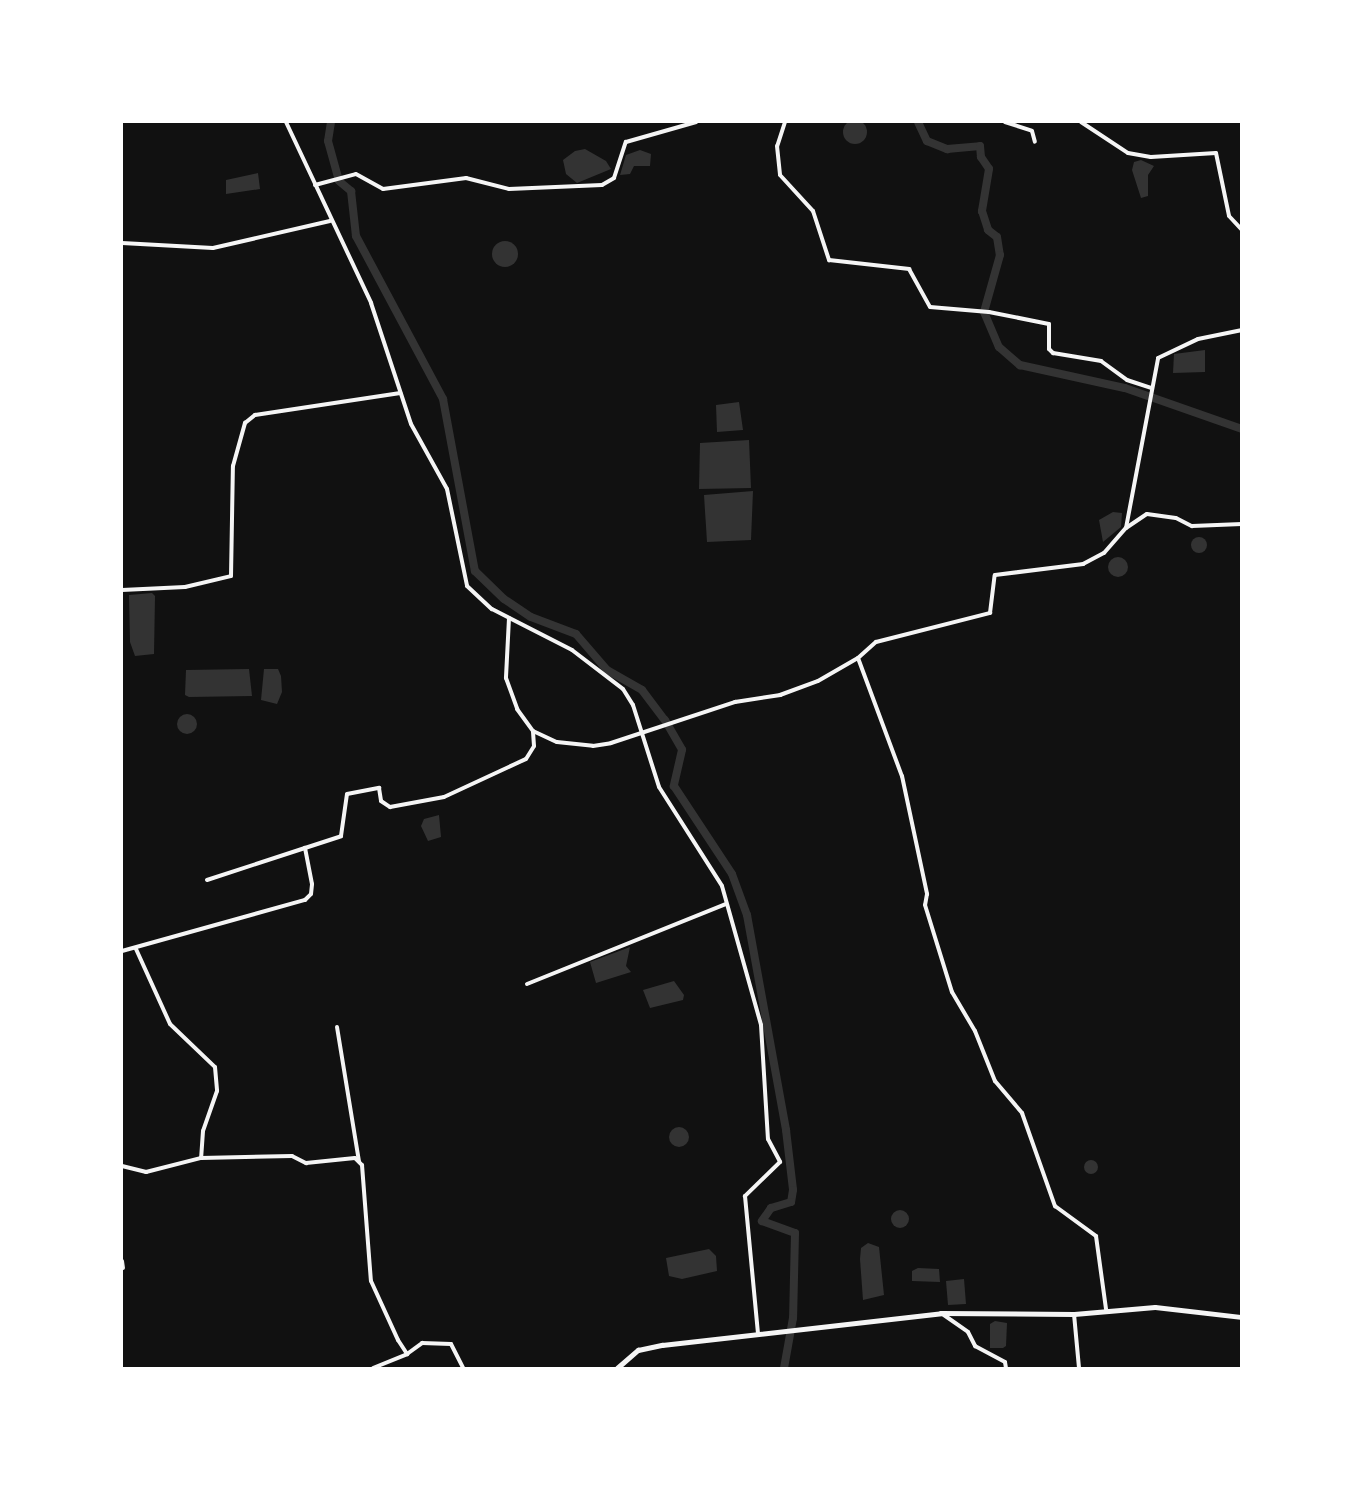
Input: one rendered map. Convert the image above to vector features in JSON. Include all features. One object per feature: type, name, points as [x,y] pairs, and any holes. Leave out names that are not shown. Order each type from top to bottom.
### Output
[{"type":"street","points":[[286,122],[330,220],[371,303],[411,424],[447,489],[467,586],[492,609],[572,650],[623,689],[642,734],[659,787],[674,816],[713,868],[745,958],[761,1025],[767,1131],[780,1162],[744,1196],[759,1333]]},
{"type":"street","points":[[315,185],[356,174],[383,189],[466,178],[510,189],[602,185],[614,178],[626,142],[696,122]]},
{"type":"street","points":[[785,122],[777,146],[780,175],[813,211],[829,260],[909,269],[930,307],[990,312],[1049,324],[1049,349],[1053,353],[1101,361],[1127,380],[1152,388]]},
{"type":"street","points":[[1005,122],[1032,131],[1035,142]]},
{"type":"street","points":[[1081,122],[1128,153],[1151,157],[1216,153],[1229,216],[1242,230]]},
{"type":"street","points":[[122,243],[213,248],[330,220]]},
{"type":"street","points":[[1126,528],[1158,358],[1198,339],[1242,330]]},
{"type":"street","points":[[122,590],[185,587],[231,576],[233,466],[245,423],[255,415],[400,393]]},
{"type":"street","points":[[509,618],[506,678],[517,710],[533,730],[557,742],[576,745],[602,744],[642,734],[679,719],[799,689],[858,658],[876,642],[890,636],[990,613],[995,575],[1083,564],[1104,553],[1126,528],[1147,514],[1176,518],[1192,526],[1242,524]]},
{"type":"street","points":[[858,658],[902,777],[927,894],[925,906],[952,993],[975,1030],[995,1081],[1022,1113],[1055,1206],[1096,1236],[1106,1309]]},
{"type":"street","points":[[207,880],[341,836],[347,794],[378,788],[381,801],[390,807],[444,797],[526,759],[534,746],[533,730]]},
{"type":"street","points":[[122,951],[136,949],[305,900],[311,894],[312,884],[305,848]]},
{"type":"street","points":[[527,984],[726,904]]},
{"type":"street","points":[[136,949],[170,1024],[215,1068],[217,1091],[203,1131],[201,1158]]},
{"type":"street","points":[[337,1027],[359,1161],[371,1281],[407,1354]]},
{"type":"street","points":[[122,1166],[146,1172],[201,1158],[269,1155],[292,1156],[306,1163],[349,1158],[359,1161]]},
{"type":"street","points":[[122,1261],[123,1268]]},
{"type":"street","points":[[617,1368],[638,1350],[768,1331],[817,1329],[940,1312],[1074,1314],[1106,1309],[1155,1307],[1242,1317]]},
{"type":"street","points":[[940,1312],[968,1332],[975,1346],[1005,1362],[1006,1368]]},
{"type":"street","points":[[1074,1314],[1079,1368]]},
{"type":"street","points":[[372,1368],[407,1354],[422,1343],[451,1344],[463,1368]]},
{"type":"shaded area","points":[[855,120],[860,121],[866,127],[866,137],[860,143],[855,144],[850,143],[844,137],[843,132],[844,127],[850,121]]},
{"type":"shaded area","points":[[585,149],[606,161],[611,169],[577,183],[566,174],[563,160],[575,151]]},
{"type":"shaded area","points":[[640,150],[651,154],[650,166],[634,166],[630,174],[620,175],[626,155]]},
{"type":"shaded area","points":[[1141,160],[1154,166],[1148,175],[1148,196],[1141,198],[1132,170],[1134,162]]},
{"type":"shaded area","points":[[258,173],[260,189],[226,194],[226,180]]},
{"type":"shaded area","points":[[505,241],[514,245],[518,254],[514,263],[505,267],[496,263],[492,254],[496,245]]},
{"type":"shaded area","points":[[1205,350],[1205,372],[1173,373],[1174,354]]},
{"type":"shaded area","points":[[739,402],[743,430],[717,432],[716,405]]},
{"type":"shaded area","points":[[749,440],[751,488],[699,489],[700,443]]},
{"type":"shaded area","points":[[753,491],[751,540],[707,542],[704,495]]},
{"type":"shaded area","points":[[1113,512],[1122,513],[1121,527],[1103,542],[1099,520]]},
{"type":"shaded area","points":[[1199,537],[1205,539],[1207,545],[1205,551],[1199,553],[1193,551],[1191,545],[1193,539]]},
{"type":"shaded area","points":[[1114,557],[1122,557],[1128,563],[1128,571],[1122,577],[1114,577],[1108,571],[1108,563]]},
{"type":"shaded area","points":[[152,593],[155,596],[154,654],[135,656],[130,642],[129,595]]},
{"type":"shaded area","points":[[249,669],[252,696],[189,697],[185,695],[186,670]]},
{"type":"shaded area","points":[[264,669],[278,669],[281,676],[282,692],[277,704],[261,700]]},
{"type":"shaded area","points":[[187,714],[194,717],[197,724],[194,731],[187,734],[180,731],[177,724],[180,717]]},
{"type":"shaded area","points":[[439,815],[441,837],[428,841],[421,826],[424,819]]},
{"type":"shaded area","points":[[630,947],[626,966],[631,972],[596,983],[590,962]]},
{"type":"shaded area","points":[[674,981],[684,995],[683,1000],[650,1008],[643,990]]},
{"type":"shaded area","points":[[679,1127],[686,1130],[689,1137],[686,1144],[679,1147],[672,1144],[669,1137],[672,1130]]},
{"type":"shaded area","points":[[1088,1160],[1094,1160],[1098,1167],[1094,1174],[1088,1174],[1084,1170],[1084,1164]]},
{"type":"shaded area","points":[[900,1210],[906,1213],[909,1219],[906,1225],[900,1228],[894,1225],[891,1219],[894,1213]]},
{"type":"shaded area","points":[[868,1243],[879,1247],[884,1295],[863,1300],[860,1259],[861,1248]]},
{"type":"shaded area","points":[[709,1249],[716,1256],[717,1271],[682,1279],[669,1276],[666,1258]]},
{"type":"shaded area","points":[[918,1268],[939,1269],[940,1282],[912,1281],[912,1271]]},
{"type":"shaded area","points":[[964,1279],[966,1304],[948,1305],[946,1281]]},
{"type":"shaded area","points":[[995,1321],[1007,1323],[1006,1346],[1003,1348],[990,1348],[990,1324]]},
{"type":"waterway","points":[[331,122],[328,141],[339,181],[351,191],[356,236],[443,399],[475,571],[504,599],[531,617],[576,634],[607,670],[642,690],[665,720],[682,750],[674,786],[732,874],[747,915],[786,1130],[793,1190],[791,1202],[771,1208],[762,1221],[795,1233],[793,1318],[784,1368]]},
{"type":"waterway","points":[[918,122],[927,141],[947,149],[980,146],[981,157],[989,169],[982,211],[988,230],[997,237],[1000,255],[984,312],[999,347],[1020,365],[1125,388],[1242,429]]}]
